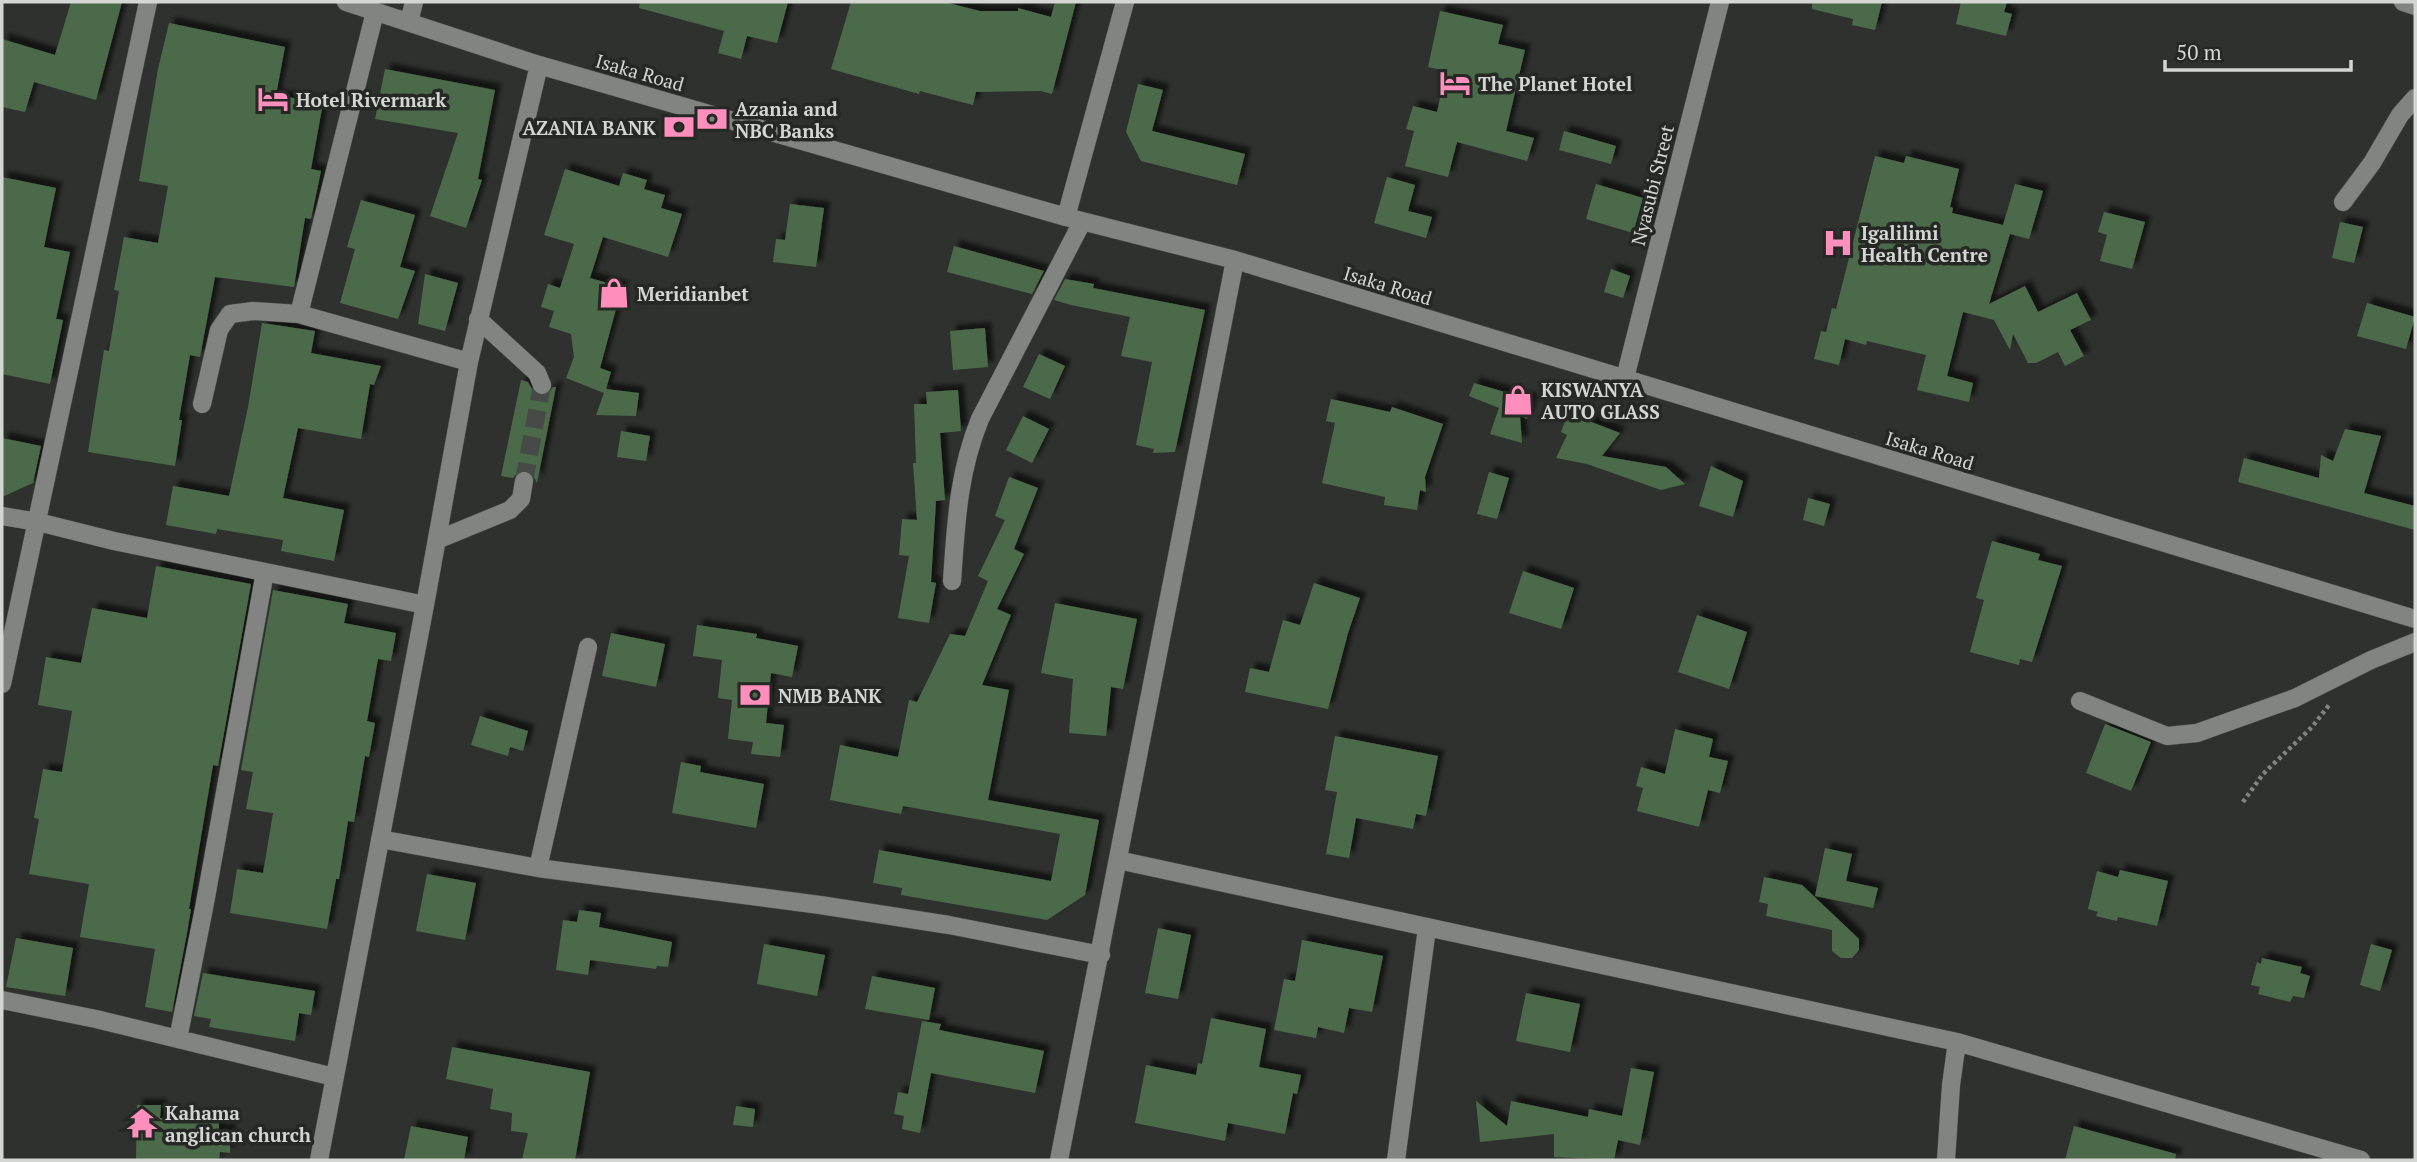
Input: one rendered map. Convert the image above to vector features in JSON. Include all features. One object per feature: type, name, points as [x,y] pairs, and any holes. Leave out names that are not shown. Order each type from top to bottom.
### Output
[{"type":"street","points":[[2,684],[148,2]]},
{"type":"street","name":"Isaka Road","points":[[346,2],[539,65],[1073,219],[1235,260],[2415,619]]},
{"type":"street","points":[[409,22],[414,2]]},
{"type":"street","points":[[952,581],[958,497],[968,448],[979,419],[1080,226],[1073,219],[1125,2]]},
{"type":"street","name":"Nyasubi Street","points":[[1625,379],[1720,2]]},
{"type":"street","points":[[2403,2],[2415,6]]},
{"type":"street","points":[[299,314],[375,12]]},
{"type":"street","points":[[319,1160],[469,362],[539,65]]},
{"type":"street","points":[[2343,202],[2372,163],[2400,115],[2415,98]]},
{"type":"street","points":[[1059,1160],[1235,260]]},
{"type":"street","points":[[202,404],[219,330],[230,314],[299,314],[469,362]]},
{"type":"street","points":[[478,319],[537,373],[542,385]]},
{"type":"street","points":[[437,540],[510,510],[521,499],[524,481]]},
{"type":"street","points":[[2,516],[425,605]]},
{"type":"street","points":[[178,1039],[265,572]]},
{"type":"street","points":[[2080,701],[2167,736],[2197,733],[2295,698],[2371,660],[2415,642]]},
{"type":"street","points":[[538,868],[587,647]]},
{"type":"street","points":[[380,839],[538,868],[949,925],[1101,956]]},
{"type":"street","points":[[1118,860],[1957,1042],[2361,1160]]},
{"type":"street","points":[[1396,1160],[1427,929]]},
{"type":"street","points":[[2,1000],[334,1077]]},
{"type":"street","points":[[1946,1160],[1957,1042]]},
{"type":"path","points":[[2243,802],[2263,774],[2327,711],[2343,675]]},
{"type":"building","points":[[71,2],[122,2],[96,100],[34,82],[25,112],[2,107],[2,39],[55,55]]},
{"type":"building","points":[[640,2],[788,2],[777,43],[747,36],[741,59],[718,53],[724,31],[639,8]]},
{"type":"building","points":[[851,2],[944,2],[980,11],[1018,11],[1018,8],[1051,17],[1055,2],[1076,2],[1052,94],[1041,91],[976,92],[973,105],[920,91],[919,94],[831,69]]},
{"type":"building","points":[[1812,2],[1882,2],[1875,30],[1852,25],[1853,19],[1812,9]]},
{"type":"building","points":[[1961,2],[2007,2],[2004,12],[2012,14],[2006,36],[1956,24]]},
{"type":"building","points":[[1440,11],[1503,25],[1498,44],[1525,50],[1506,131],[1534,138],[1527,161],[1457,142],[1448,177],[1405,166],[1414,131],[1406,129],[1413,106],[1437,112],[1446,71],[1428,67]]},
{"type":"building","points":[[169,23],[285,47],[276,95],[323,103],[311,169],[321,171],[311,219],[305,218],[294,287],[215,277],[200,357],[190,355],[179,420],[182,420],[175,466],[88,452],[104,350],[109,351],[119,291],[114,290],[124,237],[158,243],[168,186],[139,181],[158,69]]},
{"type":"building","points":[[385,69],[495,90],[478,179],[482,180],[466,228],[430,216],[458,133],[375,119]]},
{"type":"building","points":[[1138,84],[1163,90],[1152,131],[1245,154],[1237,185],[1141,161],[1126,132]]},
{"type":"building","points":[[1564,131],[1616,146],[1611,164],[1559,150]]},
{"type":"building","points":[[1875,156],[1904,163],[1906,156],[1959,169],[1950,207],[1953,208],[1952,213],[2003,225],[2015,184],[2043,191],[2029,239],[2010,234],[1989,304],[2025,286],[2038,312],[2077,293],[2091,320],[2070,330],[2084,356],[2065,366],[2058,352],[2036,363],[2028,363],[2013,334],[2010,350],[1994,320],[1963,312],[1947,376],[1973,383],[1969,402],[1917,390],[1926,355],[1867,341],[1866,345],[1845,339],[1839,365],[1814,359],[1821,331],[1826,332],[1832,308],[1836,309]]},
{"type":"building","points":[[565,169],[619,186],[623,173],[647,180],[644,189],[665,195],[661,208],[682,214],[668,257],[603,237],[590,278],[622,287],[600,368],[611,372],[606,389],[639,393],[636,416],[596,415],[604,393],[566,378],[574,357],[571,334],[549,327],[554,311],[541,307],[548,284],[560,288],[574,244],[544,235]]},
{"type":"building","points":[[2,177],[56,188],[44,247],[70,252],[56,319],[63,320],[50,384],[2,374]]},
{"type":"building","points":[[1387,177],[1415,185],[1408,211],[1432,217],[1426,238],[1374,223]]},
{"type":"building","points":[[1596,184],[1643,198],[1633,233],[1586,219]]},
{"type":"building","points":[[361,200],[415,215],[400,267],[415,271],[398,319],[340,303],[355,249],[347,247]]},
{"type":"building","points":[[790,204],[824,208],[816,267],[773,262],[776,239],[785,240]]},
{"type":"building","points":[[2104,212],[2145,222],[2132,269],[2100,261],[2107,235],[2098,232]]},
{"type":"building","points":[[2340,222],[2363,227],[2354,263],[2332,258]]},
{"type":"building","points":[[954,246],[1044,271],[1032,294],[947,272]]},
{"type":"building","points":[[1611,269],[1630,276],[1623,298],[1604,292]]},
{"type":"building","points":[[425,274],[458,283],[445,331],[418,324]]},
{"type":"building","points":[[1065,279],[1094,284],[1093,288],[1205,310],[1175,452],[1153,453],[1154,449],[1136,445],[1152,362],[1121,356],[1130,317],[1054,300]]},
{"type":"building","points":[[2367,303],[2415,317],[2406,349],[2357,336]]},
{"type":"building","points":[[262,323],[315,331],[311,353],[381,366],[374,385],[370,384],[361,439],[298,428],[283,498],[344,510],[334,561],[281,551],[283,540],[217,529],[216,534],[166,525],[173,486],[229,496]]},
{"type":"building","points":[[985,328],[988,367],[953,370],[950,331]]},
{"type":"building","points":[[1039,354],[1065,366],[1050,399],[1023,387]]},
{"type":"building","points":[[521,380],[528,382],[535,394],[540,396],[547,395],[556,387],[537,483],[532,473],[527,470],[519,471],[513,478],[501,476]]},
{"type":"building","points":[[1474,383],[1532,400],[1527,419],[1520,416],[1522,443],[1490,434],[1499,408],[1469,396]]},
{"type":"building","points":[[958,390],[961,431],[940,433],[945,500],[936,501],[931,582],[936,583],[929,623],[898,618],[909,556],[899,555],[902,519],[917,520],[913,463],[916,463],[914,404],[927,404],[926,392]]},
{"type":"building","points":[[1331,399],[1390,412],[1392,407],[1443,424],[1425,477],[1426,492],[1420,490],[1417,510],[1384,505],[1385,497],[1322,483],[1335,423],[1326,421]]},
{"type":"building","points":[[1568,413],[1620,433],[1602,456],[1666,467],[1685,484],[1661,490],[1587,464],[1556,458],[1567,435],[1561,432]]},
{"type":"building","points":[[1023,416],[1049,429],[1032,463],[1006,450]]},
{"type":"building","points":[[2345,429],[2381,436],[2364,493],[2415,506],[2415,530],[2238,482],[2244,458],[2319,478],[2321,455],[2333,461]]},
{"type":"building","points":[[621,431],[650,436],[646,461],[617,457]]},
{"type":"building","points":[[2,438],[41,446],[33,483],[2,497]]},
{"type":"building","points":[[1711,466],[1743,481],[1733,517],[1699,506]]},
{"type":"building","points":[[1489,472],[1509,478],[1497,519],[1477,514]]},
{"type":"building","points":[[1009,477],[1038,488],[1014,549],[1024,554],[997,609],[1011,615],[982,685],[1009,690],[988,800],[1099,820],[1085,895],[1047,920],[901,895],[902,888],[873,883],[879,850],[1051,881],[1060,834],[903,806],[901,814],[830,800],[840,745],[898,757],[909,700],[917,702],[950,634],[965,636],[988,581],[978,576],[1005,520],[995,516]]},
{"type":"building","points":[[1808,498],[1830,504],[1824,526],[1803,520]]},
{"type":"building","points":[[1992,541],[2040,554],[2038,560],[2062,566],[2032,662],[2020,659],[2019,665],[1970,652],[1984,600],[1976,598]]},
{"type":"building","points":[[156,566],[251,584],[218,766],[213,765],[172,1012],[145,1007],[155,949],[80,937],[89,884],[29,874],[39,819],[34,818],[43,769],[62,772],[72,711],[38,705],[46,657],[81,663],[92,608],[147,618]]},
{"type":"building","points":[[1523,571],[1574,588],[1561,629],[1509,613]]},
{"type":"building","points":[[1314,583],[1360,598],[1328,709],[1245,692],[1250,668],[1269,672],[1283,620],[1300,625]]},
{"type":"building","points":[[273,590],[348,604],[344,623],[396,633],[391,661],[378,659],[367,721],[375,723],[369,757],[365,756],[354,822],[348,821],[339,879],[336,879],[327,929],[230,913],[237,869],[263,873],[273,813],[246,809],[253,772],[241,770]]},
{"type":"building","points":[[1055,603],[1137,619],[1123,689],[1111,687],[1106,736],[1069,733],[1073,679],[1041,673]]},
{"type":"building","points":[[1697,615],[1747,632],[1729,689],[1678,672]]},
{"type":"building","points":[[697,625],[757,634],[756,638],[798,646],[792,677],[771,673],[766,723],[784,725],[780,757],[751,754],[753,742],[728,739],[732,700],[718,698],[722,660],[693,656]]},
{"type":"building","points":[[611,633],[665,644],[656,687],[602,676]]},
{"type":"building","points":[[480,716],[528,731],[523,751],[510,747],[508,756],[471,745]]},
{"type":"building","points":[[2105,724],[2151,742],[2131,791],[2086,773]]},
{"type":"building","points":[[1675,729],[1713,739],[1709,757],[1728,761],[1720,793],[1708,790],[1699,827],[1637,811],[1643,788],[1636,786],[1641,767],[1665,774]]},
{"type":"building","points":[[1335,736],[1438,756],[1426,816],[1416,814],[1413,829],[1356,818],[1349,858],[1326,854],[1337,792],[1325,790]]},
{"type":"building","points":[[681,762],[701,766],[700,772],[764,784],[756,828],[672,813]]},
{"type":"building","points":[[1825,848],[1852,854],[1846,881],[1878,888],[1873,908],[1815,896]]},
{"type":"building","points":[[2120,870],[2168,881],[2157,926],[2118,917],[2117,921],[2096,916],[2098,912],[2088,909],[2097,871],[2118,877]]},
{"type":"building","points":[[427,874],[476,883],[465,940],[416,931]]},
{"type":"building","points":[[1764,877],[1802,885],[1859,939],[1859,950],[1852,958],[1841,958],[1832,951],[1832,930],[1766,916],[1768,904],[1759,902]]},
{"type":"building","points":[[579,910],[601,913],[599,927],[672,942],[668,967],[657,966],[656,969],[590,960],[588,975],[556,970],[563,920],[577,922]]},
{"type":"building","points":[[1158,928],[1191,935],[1178,999],[1145,993]]},
{"type":"building","points":[[16,938],[73,948],[65,996],[6,987]]},
{"type":"building","points":[[1302,940],[1383,956],[1372,1012],[1349,1008],[1344,1033],[1318,1027],[1316,1038],[1274,1030],[1284,979],[1295,981]]},
{"type":"building","points":[[764,944],[825,955],[817,996],[757,984]]},
{"type":"building","points":[[2371,944],[2392,950],[2380,991],[2360,985]]},
{"type":"building","points":[[2262,958],[2302,967],[2300,973],[2310,976],[2304,998],[2293,996],[2290,1002],[2258,994],[2260,987],[2251,985],[2257,962],[2261,964]]},
{"type":"building","points":[[203,973],[315,991],[311,1015],[299,1013],[295,1041],[209,1027],[211,1019],[194,1016]]},
{"type":"building","points":[[872,976],[935,988],[929,1020],[865,1009]]},
{"type":"building","points":[[1526,993],[1580,1004],[1570,1052],[1516,1041]]},
{"type":"building","points":[[1211,1018],[1266,1029],[1259,1067],[1301,1075],[1297,1094],[1293,1093],[1285,1134],[1228,1123],[1225,1141],[1135,1123],[1146,1065],[1196,1075],[1198,1063],[1202,1064]]},
{"type":"building","points":[[922,1021],[941,1024],[939,1030],[1044,1051],[1035,1093],[931,1073],[920,1133],[902,1129],[904,1116],[894,1114],[898,1092],[908,1094]]},
{"type":"building","points":[[452,1047],[590,1072],[575,1160],[522,1160],[528,1133],[511,1131],[512,1113],[490,1109],[493,1089],[446,1079]]},
{"type":"building","points":[[1631,1068],[1654,1072],[1640,1145],[1618,1140],[1614,1160],[1554,1157],[1554,1134],[1480,1142],[1476,1101],[1507,1126],[1511,1101],[1588,1117],[1589,1109],[1622,1116]]},
{"type":"building","name":"Kahama anglican church","points":[[137,1105],[161,1105],[160,1118],[219,1119],[219,1130],[230,1130],[230,1153],[220,1152],[219,1160],[136,1160]]},
{"type":"building","points":[[736,1106],[755,1109],[753,1127],[733,1125]]},
{"type":"building","points":[[411,1126],[468,1137],[464,1160],[404,1160]]},
{"type":"building","points":[[2074,1126],[2176,1154],[2175,1160],[2065,1160]]},
{"type":"tunnel","points":[[524,481],[542,385]]},
{"type":"place","name":"The Planet Hotel","points":[[1455,83]]},
{"type":"place","name":"Hotel Rivermark","points":[[273,99]]},
{"type":"place","name":"Azania and NBC Banks","points":[[712,119]]},
{"type":"place","name":"AZANIA BANK","points":[[679,127]]},
{"type":"place","name":"Igalilimi Health Centre","points":[[1838,243]]},
{"type":"place","name":"Meridianbet","points":[[614,293]]},
{"type":"place","name":"KISWANYA AUTO GLASS","points":[[1518,400]]},
{"type":"place","name":"NMB BANK","points":[[755,695]]},
{"type":"place","name":"Kahama anglican church","points":[[142,1123]]}]
